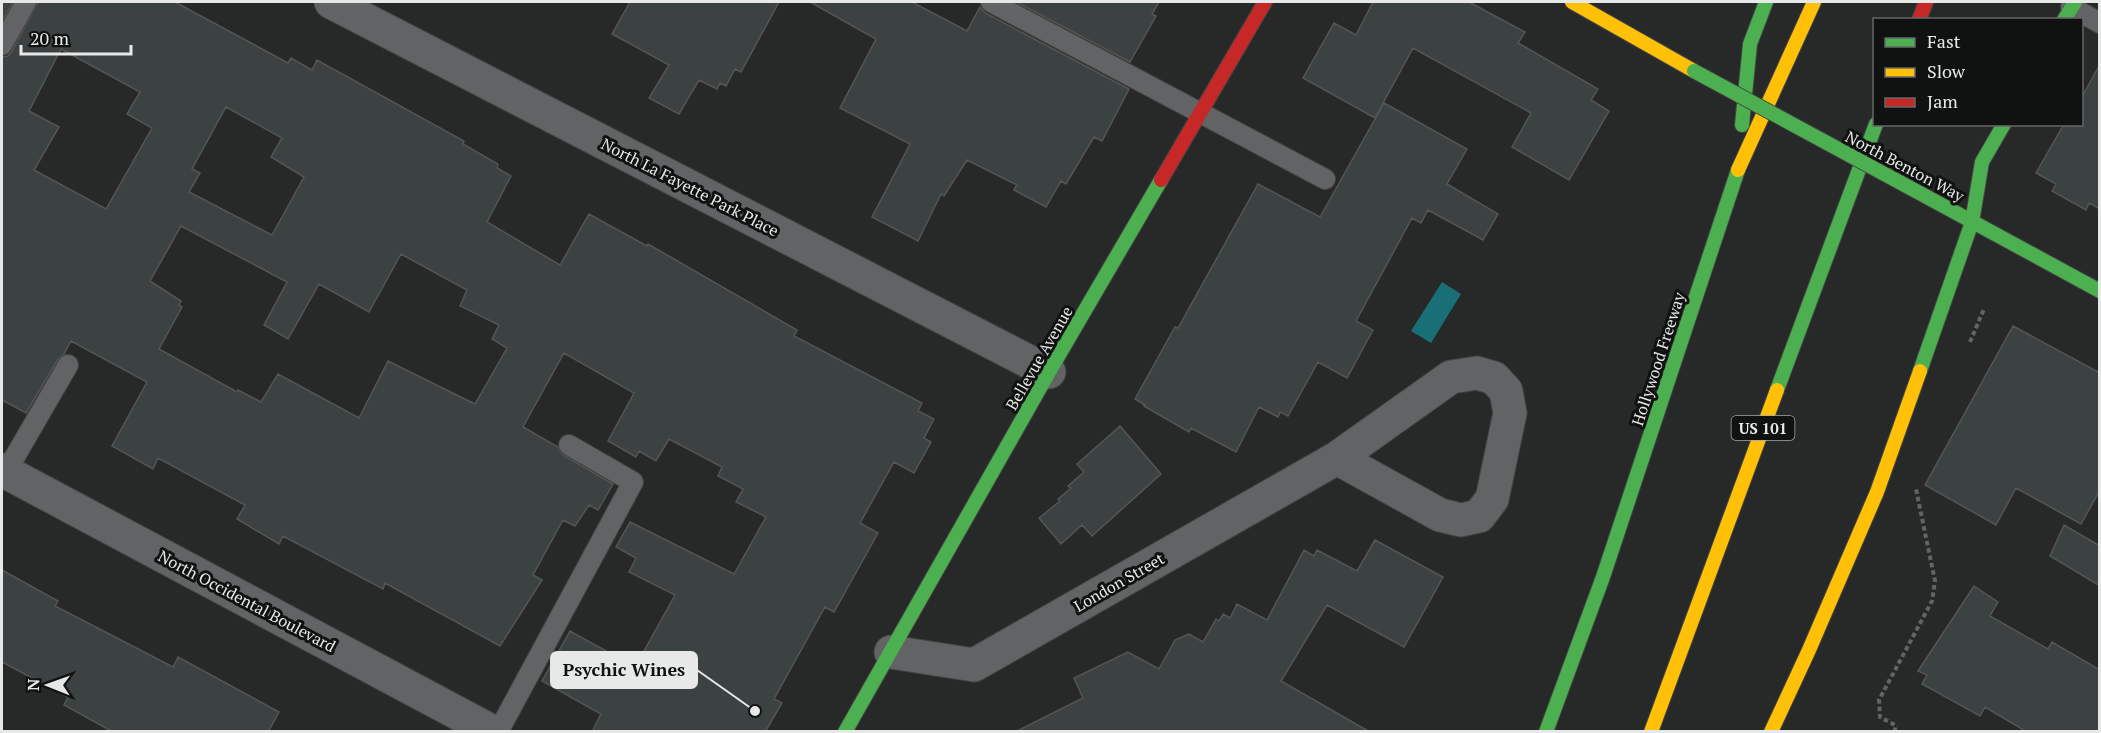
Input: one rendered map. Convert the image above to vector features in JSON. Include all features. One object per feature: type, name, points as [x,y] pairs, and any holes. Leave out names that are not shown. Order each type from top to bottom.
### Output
[{"type":"main road","name":"Bellevue Avenue","points":[[844,732],[1049,372],[1265,2]]},
{"type":"main road","name":"North Benton Way","points":[[1572,2],[1694,71],[2100,291]]},
{"type":"main road","points":[[1738,169],[1750,44],[1766,2]]},
{"type":"main road","name":"Hollywood Freeway","points":[[1546,732],[1603,577],[1738,169],[1814,2]]},
{"type":"main road","points":[[1920,18],[1926,2]]},
{"type":"main road","name":"US 101","points":[[1651,732],[1875,126]]},
{"type":"main road","points":[[1771,732],[1877,492],[1972,222],[1982,162],[2003,126]]},
{"type":"street","name":"North La Fayette Park Place","points":[[332,2],[1049,372]]},
{"type":"street","name":"London Street","points":[[891,651],[974,665],[1337,458],[1451,377],[1477,373],[1494,378],[1506,391],[1510,413],[1492,499],[1479,516],[1461,520],[1440,515],[1337,458]]},
{"type":"street","name":"North Occidental Boulevard","points":[[4,471],[492,732]]},
{"type":"lane","points":[[2,45],[26,2]]},
{"type":"lane","points":[[991,2],[1325,179]]},
{"type":"lane","points":[[2070,9],[2100,23]]},
{"type":"lane","points":[[4,471],[68,365]]},
{"type":"lane","points":[[498,732],[633,482],[569,445]]},
{"type":"path","points":[[1969,345],[1984,309]]},
{"type":"path","points":[[1895,732],[1895,725],[1880,717],[1879,700],[1932,601],[1935,581],[1916,487]]},
{"type":"water","points":[[1442,282],[1461,294],[1431,343],[1411,331]]},
{"type":"building","points":[[2,2],[13,2],[2,21]]},
{"type":"building","points":[[38,2],[175,2],[288,63],[291,58],[312,70],[317,60],[464,141],[463,144],[498,164],[497,168],[511,176],[487,222],[560,265],[589,214],[647,246],[648,244],[797,330],[794,336],[922,403],[918,411],[934,419],[924,438],[931,442],[914,473],[894,462],[860,523],[878,533],[834,612],[825,607],[774,699],[782,703],[765,732],[592,732],[601,714],[542,681],[570,631],[635,667],[675,595],[629,572],[636,558],[616,547],[630,522],[734,574],[766,517],[736,502],[743,489],[718,476],[722,467],[669,439],[656,461],[639,451],[636,457],[608,441],[634,393],[564,353],[523,427],[558,447],[563,455],[613,484],[598,510],[589,505],[575,526],[563,520],[533,575],[542,580],[500,646],[385,583],[383,589],[283,536],[279,544],[237,519],[245,505],[158,458],[153,469],[112,446],[147,382],[71,341],[26,413],[2,400],[2,57],[8,56]],"holes":[[[61,49],[140,92],[127,114],[152,128],[106,209],[34,170],[59,127],[29,111]],[[226,107],[282,138],[271,157],[304,177],[272,235],[189,192],[200,173],[192,169]],[[181,226],[287,282],[264,325],[288,339],[319,284],[369,312],[401,254],[467,290],[460,306],[499,325],[492,339],[507,348],[475,404],[388,361],[359,418],[278,374],[261,402],[238,390],[237,392],[159,349],[182,307],[179,305],[181,301],[150,281]]]},
{"type":"building","points":[[630,2],[779,2],[741,72],[735,69],[726,86],[720,83],[717,89],[699,80],[679,114],[649,98],[669,65],[612,34]]},
{"type":"building","points":[[810,2],[912,2],[967,31],[980,7],[985,13],[1129,89],[1102,141],[1094,137],[1066,184],[1061,181],[1046,207],[1014,190],[1017,185],[967,160],[944,196],[941,194],[918,241],[872,217],[910,144],[840,108],[876,39]]},
{"type":"building","points":[[1016,2],[1159,2],[1152,14],[1156,16],[1130,62]]},
{"type":"building","points":[[1373,2],[1469,2],[1525,32],[1518,43],[1598,89],[1591,100],[1609,111],[1569,180],[1512,147],[1531,113],[1413,48],[1375,118],[1303,78],[1334,23],[1356,35]]},
{"type":"building","points":[[2100,64],[2100,209],[2089,203],[2086,210],[2052,191],[2056,184],[2036,173],[2063,126],[2083,126],[2083,95]]},
{"type":"building","points":[[1384,103],[1467,149],[1447,184],[1498,214],[1483,240],[1428,210],[1421,223],[1412,218],[1356,321],[1373,330],[1347,378],[1318,362],[1288,416],[1280,412],[1278,417],[1259,407],[1236,452],[1191,428],[1189,432],[1135,399],[1175,327],[1178,328],[1258,184],[1320,217]]},
{"type":"building","points":[[2013,326],[2100,373],[2100,490],[2081,524],[2016,488],[1996,525],[1925,485]]},
{"type":"building","points":[[1120,426],[1161,474],[1092,536],[1082,525],[1061,544],[1039,518],[1060,501],[1058,499],[1071,488],[1068,486],[1084,472],[1077,464]]},
{"type":"building","points":[[2064,525],[2100,546],[2100,586],[2050,556]]},
{"type":"building","points":[[1375,540],[1443,577],[1404,647],[1327,605],[1281,681],[1370,732],[1015,732],[1083,698],[1074,678],[1128,652],[1159,669],[1175,640],[1189,634],[1203,642],[1216,619],[1219,621],[1223,614],[1230,618],[1237,604],[1267,620],[1304,550],[1314,556],[1317,550],[1357,571]]},
{"type":"building","points":[[2,570],[58,601],[55,606],[173,667],[178,657],[279,712],[268,732],[113,732],[64,705],[68,697],[2,662]]},
{"type":"building","points":[[1974,586],[1998,602],[1990,616],[2048,649],[2052,642],[2100,670],[2100,732],[2027,732],[1985,707],[1980,716],[1922,684],[1927,675],[1918,671]]},
{"type":"traffic: fast","points":[[1742,125],[1750,44],[1766,2]]},
{"type":"traffic: fast","points":[[2065,18],[2075,2]]},
{"type":"traffic: fast","points":[[1694,71],[1927,197]]},
{"type":"traffic: fast","points":[[1777,390],[1875,126]]},
{"type":"traffic: fast","points":[[1972,222],[1982,162],[2003,126]]},
{"type":"traffic: fast","points":[[1546,732],[1603,577],[1738,170]]},
{"type":"traffic: fast","points":[[845,732],[1049,372],[1161,180]]},
{"type":"traffic: fast","points":[[1927,197],[2100,291]]},
{"type":"traffic: fast","points":[[1920,371],[1972,222]]},
{"type":"traffic: slow","points":[[1572,2],[1694,71]]},
{"type":"traffic: slow","points":[[1738,170],[1814,2]]},
{"type":"traffic: slow","points":[[1771,732],[1877,492],[1920,371]]},
{"type":"traffic: slow","points":[[1651,732],[1777,390]]},
{"type":"traffic: jam","points":[[1161,180],[1265,2]]},
{"type":"traffic: jam","points":[[1920,18],[1926,2]]},
{"type":"place","name":"Psychic Wines","points":[[755,711]]}]
